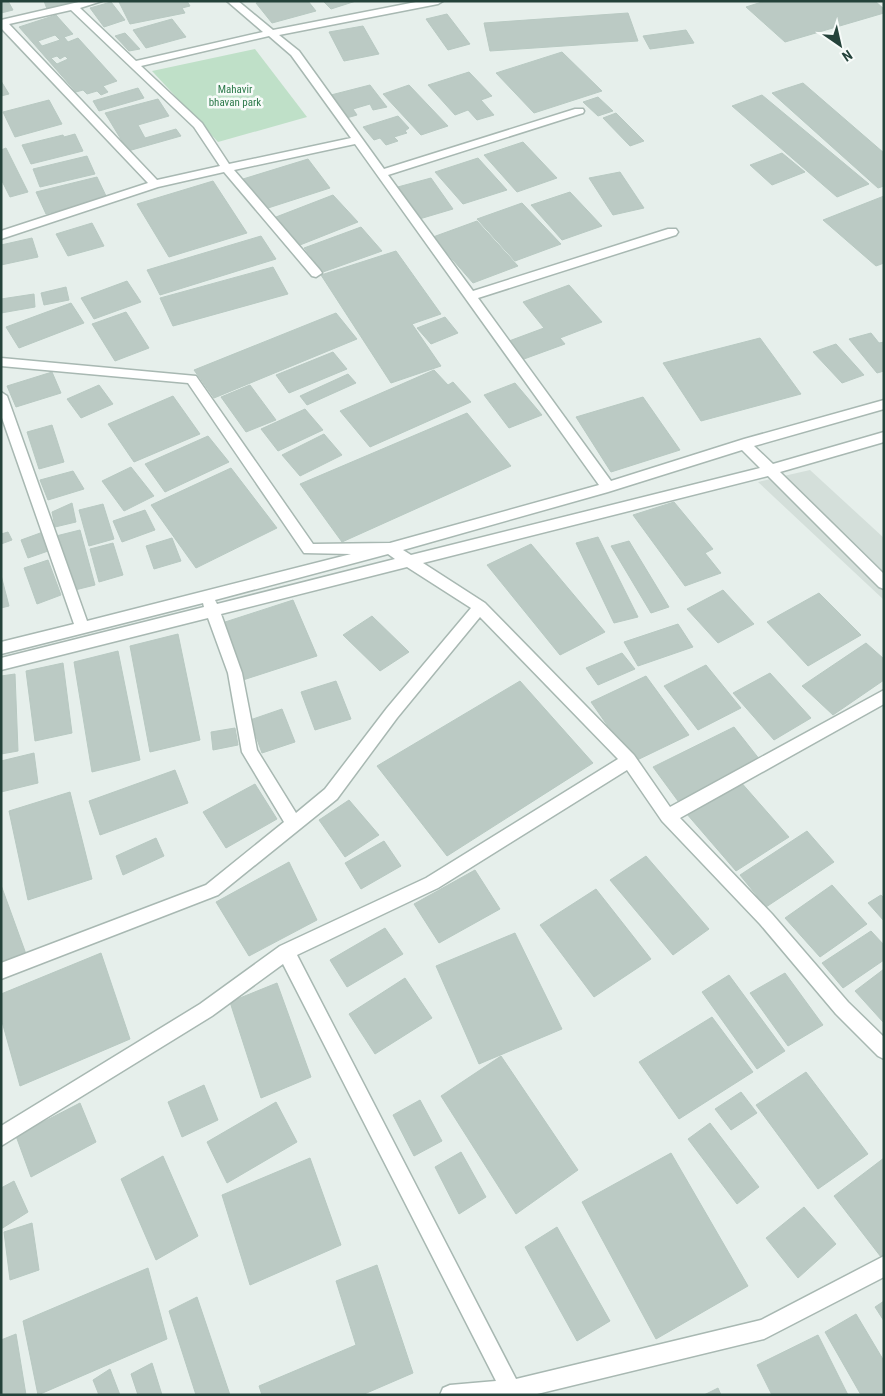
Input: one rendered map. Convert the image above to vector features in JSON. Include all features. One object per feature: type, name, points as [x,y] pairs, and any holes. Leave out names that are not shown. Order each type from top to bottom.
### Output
[{"type":"street","points":[[2,23],[97,1]]},
{"type":"street","points":[[232,1],[294,53],[608,487]]},
{"type":"street","points":[[134,64],[271,33],[438,1]]},
{"type":"street","points":[[73,7],[198,125],[227,169],[316,273]]},
{"type":"street","points":[[2,23],[155,184]]},
{"type":"street","points":[[382,173],[579,111]]},
{"type":"street","points":[[1,235],[155,184],[357,140]]},
{"type":"street","points":[[471,296],[672,232]]},
{"type":"street","points":[[1,362],[192,379],[310,549],[389,548],[480,607],[629,760],[668,816],[766,919],[842,1008],[884,1050]]},
{"type":"street","points":[[1,396],[75,611],[83,628]]},
{"type":"street","points":[[1,648],[338,564],[608,487],[744,444],[884,404]]},
{"type":"street","points":[[1,664],[770,470],[884,437]]},
{"type":"street","points":[[744,444],[884,583]]},
{"type":"street","points":[[207,596],[235,673],[250,752],[294,824]]},
{"type":"street","points":[[1,971],[212,890],[330,794],[392,713],[480,607]]},
{"type":"street","points":[[668,816],[884,696]]},
{"type":"street","points":[[1,1137],[206,1010],[286,952],[432,883],[629,760]]},
{"type":"street","points":[[286,952],[511,1390]]},
{"type":"street","points":[[450,1395],[511,1390],[764,1329],[884,1266]]},
{"type":"shaded area","points":[[810,470],[884,538],[884,600],[758,482]]},
{"type":"green space","name":"Mahavir bhavan park","points":[[255,49],[307,117],[218,142],[152,71]]},
{"type":"building","points":[[1,1],[8,1],[13,10],[1,13]]},
{"type":"building","points":[[44,1],[84,1],[84,2],[47,9]]},
{"type":"building","points":[[187,1],[190,6],[182,8],[185,13],[130,24],[119,2]]},
{"type":"building","points":[[264,1],[308,1],[316,11],[272,23],[256,3]]},
{"type":"building","points":[[323,1],[356,1],[331,9]]},
{"type":"building","points":[[765,1],[875,1],[884,9],[884,13],[785,42],[746,7]]},
{"type":"building","points":[[111,2],[125,20],[104,27],[90,8]]},
{"type":"building","points":[[628,13],[638,41],[490,51],[484,23]]},
{"type":"building","points":[[447,14],[470,44],[448,50],[426,19]]},
{"type":"building","points":[[56,15],[73,34],[64,37],[68,42],[78,38],[117,81],[103,86],[108,92],[101,95],[97,91],[87,94],[83,90],[76,92],[19,27]],"holes":[[[55,35],[60,40],[42,46],[38,41]],[[57,56],[60,59],[65,56],[68,59],[57,64],[51,58]]]},
{"type":"building","points":[[172,19],[186,37],[146,48],[133,30]]},
{"type":"building","points":[[363,26],[379,54],[344,61],[329,32]]},
{"type":"building","points":[[686,30],[694,43],[650,49],[643,36]]},
{"type":"building","points":[[125,33],[140,49],[129,51],[115,36]]},
{"type":"building","points":[[562,52],[602,91],[534,113],[496,73]]},
{"type":"building","points":[[469,72],[492,96],[481,100],[494,115],[477,120],[468,110],[455,115],[428,85]]},
{"type":"building","points":[[1,81],[9,94],[1,96]]},
{"type":"building","points":[[803,83],[884,153],[884,186],[878,188],[772,93]]},
{"type":"building","points":[[370,85],[387,107],[373,110],[370,104],[353,109],[357,115],[343,119],[327,96]]},
{"type":"building","points":[[409,85],[448,126],[421,135],[383,94]]},
{"type":"building","points":[[138,88],[144,98],[99,111],[93,101]]},
{"type":"building","points":[[762,95],[869,184],[837,197],[732,106]]},
{"type":"building","points":[[598,97],[613,111],[598,116],[583,102]]},
{"type":"building","points":[[158,99],[169,116],[138,125],[145,138],[176,129],[181,136],[128,151],[105,113]]},
{"type":"building","points":[[49,100],[62,124],[15,137],[3,112]]},
{"type":"building","points":[[616,113],[644,141],[630,146],[603,118]]},
{"type":"building","points":[[398,116],[409,128],[405,131],[407,133],[394,137],[398,141],[386,145],[380,138],[374,140],[363,127]]},
{"type":"building","points":[[75,134],[83,151],[31,164],[22,145],[63,135],[64,137]]},
{"type":"building","points":[[523,142],[557,178],[517,192],[484,155]]},
{"type":"building","points":[[6,148],[28,192],[10,197],[1,179],[1,150]]},
{"type":"building","points":[[782,153],[805,172],[772,185],[750,165]]},
{"type":"building","points":[[87,156],[95,174],[40,187],[33,169]]},
{"type":"building","points":[[478,158],[507,190],[463,204],[435,172]]},
{"type":"building","points":[[308,159],[330,188],[265,209],[243,179]]},
{"type":"building","points":[[620,172],[644,208],[613,215],[589,178]]},
{"type":"building","points":[[97,177],[107,198],[46,214],[36,192]]},
{"type":"building","points":[[431,178],[453,209],[416,220],[394,188]]},
{"type":"building","points":[[213,181],[247,233],[169,257],[137,204]]},
{"type":"building","points":[[570,192],[602,226],[562,240],[531,205]]},
{"type":"building","points":[[333,195],[358,222],[300,245],[276,217]]},
{"type":"building","points":[[884,196],[884,263],[876,266],[823,220]]},
{"type":"building","points":[[522,203],[561,244],[515,261],[477,219]]},
{"type":"building","points":[[477,221],[518,266],[473,283],[433,237]]},
{"type":"building","points":[[92,223],[104,246],[68,256],[56,234]]},
{"type":"building","points":[[361,227],[382,251],[323,272],[304,248]]},
{"type":"building","points":[[261,236],[276,259],[160,295],[147,270]]},
{"type":"building","points":[[32,238],[38,257],[1,265],[1,245]]},
{"type":"building","points":[[396,251],[441,314],[412,324],[441,366],[391,383],[321,275]]},
{"type":"building","points":[[273,267],[288,294],[173,326],[160,298]]},
{"type":"building","points":[[127,281],[141,302],[94,319],[81,298]]},
{"type":"building","points":[[569,285],[602,322],[560,338],[565,344],[524,359],[509,341],[544,328],[523,302]]},
{"type":"building","points":[[66,287],[69,300],[44,305],[41,293]]},
{"type":"building","points":[[34,294],[35,307],[1,313],[1,299]]},
{"type":"building","points":[[71,303],[84,323],[19,348],[6,327]]},
{"type":"building","points":[[126,312],[149,348],[115,361],[92,324]]},
{"type":"building","points":[[336,313],[357,339],[214,398],[194,370]]},
{"type":"building","points":[[445,317],[458,333],[431,344],[417,328]]},
{"type":"building","points":[[871,333],[879,343],[884,342],[884,371],[877,373],[849,339]]},
{"type":"building","points":[[760,338],[801,394],[701,421],[663,363]]},
{"type":"building","points":[[836,344],[864,375],[842,383],[813,352]]},
{"type":"building","points":[[333,352],[347,369],[289,393],[276,375]]},
{"type":"building","points":[[434,370],[448,385],[453,382],[471,402],[370,447],[340,411]]},
{"type":"building","points":[[52,372],[61,393],[16,407],[7,386]]},
{"type":"building","points":[[348,374],[356,383],[307,405],[300,396]]},
{"type":"building","points":[[515,383],[542,415],[509,428],[484,395]]},
{"type":"building","points":[[99,385],[113,404],[81,418],[67,399]]},
{"type":"building","points":[[250,385],[276,420],[246,432],[221,397]]},
{"type":"building","points":[[173,396],[200,434],[134,462],[108,424]]},
{"type":"building","points":[[643,397],[680,450],[611,472],[576,417]]},
{"type":"building","points":[[305,409],[323,430],[278,451],[261,429]]},
{"type":"building","points":[[467,413],[511,466],[342,542],[300,484]]},
{"type":"building","points":[[52,425],[64,462],[39,469],[27,432]]},
{"type":"building","points":[[324,434],[342,455],[300,476],[282,455]]},
{"type":"building","points":[[208,436],[229,462],[165,492],[145,464]]},
{"type":"building","points":[[131,467],[154,496],[124,511],[102,481]]},
{"type":"building","points":[[231,468],[277,528],[196,568],[151,505]]},
{"type":"building","points":[[73,471],[84,489],[48,500],[40,480]]},
{"type":"building","points":[[674,502],[713,549],[705,553],[721,573],[685,586],[633,515]]},
{"type":"building","points":[[72,503],[76,522],[55,527],[52,512]]},
{"type":"building","points":[[103,504],[114,539],[89,546],[79,510]]},
{"type":"building","points":[[145,510],[155,530],[122,542],[113,521]]},
{"type":"building","points":[[80,530],[95,585],[71,591],[56,536]]},
{"type":"building","points":[[8,532],[12,540],[1,544],[1,534]]},
{"type":"building","points":[[43,532],[51,550],[28,558],[21,540]]},
{"type":"building","points":[[598,537],[638,617],[614,623],[576,543]]},
{"type":"building","points":[[172,538],[181,561],[154,569],[146,546]]},
{"type":"building","points":[[629,541],[669,607],[651,613],[611,546]]},
{"type":"building","points":[[113,543],[123,575],[99,582],[90,549]]},
{"type":"building","points":[[531,544],[605,632],[560,655],[487,565]]},
{"type":"building","points":[[48,560],[61,595],[37,604],[24,568]]},
{"type":"building","points":[[1,575],[9,606],[1,608]]},
{"type":"building","points":[[723,590],[754,624],[718,643],[687,609]]},
{"type":"building","points":[[819,593],[861,635],[808,666],[767,622]]},
{"type":"building","points":[[293,600],[317,656],[243,680],[222,623]]},
{"type":"building","points":[[372,616],[409,652],[380,671],[343,635]]},
{"type":"building","points":[[678,624],[693,647],[638,666],[624,642]]},
{"type":"building","points":[[178,634],[200,740],[150,752],[130,646]]},
{"type":"building","points":[[866,643],[884,659],[884,680],[833,715],[802,686]]},
{"type":"building","points":[[118,651],[140,760],[92,772],[74,662]]},
{"type":"building","points":[[622,653],[635,669],[598,685],[586,668]]},
{"type":"building","points":[[63,663],[72,733],[35,741],[26,671]]},
{"type":"building","points":[[706,665],[741,708],[698,730],[664,686]]},
{"type":"building","points":[[770,673],[811,718],[774,740],[733,693]]},
{"type":"building","points":[[15,674],[18,751],[1,754],[1,676]]},
{"type":"building","points":[[646,676],[689,735],[633,762],[591,702]]},
{"type":"building","points":[[336,681],[351,719],[315,730],[301,692]]},
{"type":"building","points":[[520,681],[593,763],[447,856],[377,766]]},
{"type":"building","points":[[282,709],[295,742],[262,753],[250,720]]},
{"type":"building","points":[[734,727],[760,760],[678,801],[653,767]]},
{"type":"building","points":[[235,728],[238,745],[213,750],[211,732]]},
{"type":"building","points":[[34,753],[38,783],[1,792],[1,761]]},
{"type":"building","points":[[175,770],[188,803],[100,835],[89,801]]},
{"type":"building","points":[[739,780],[789,837],[736,871],[686,813]]},
{"type":"building","points":[[255,784],[277,819],[226,848],[203,812]]},
{"type":"building","points":[[70,792],[92,879],[28,900],[9,811]]},
{"type":"building","points":[[349,800],[379,835],[345,857],[319,820]]},
{"type":"building","points":[[807,831],[834,862],[766,907],[740,875]]},
{"type":"building","points":[[156,838],[164,856],[123,875],[116,856]]},
{"type":"building","points":[[384,841],[401,866],[361,889],[345,863]]},
{"type":"building","points":[[646,856],[709,929],[673,955],[610,880]]},
{"type":"building","points":[[289,862],[317,920],[249,956],[216,902]]},
{"type":"building","points":[[475,870],[500,909],[439,943],[414,904]]},
{"type":"building","points":[[1,885],[26,954],[1,966]]},
{"type":"building","points":[[832,885],[867,924],[820,957],[785,918]]},
{"type":"building","points":[[596,889],[651,959],[594,997],[540,925]]},
{"type":"building","points":[[881,895],[884,898],[884,921],[868,903]]},
{"type":"building","points":[[385,928],[403,954],[347,987],[330,960]]},
{"type":"building","points":[[871,931],[884,945],[884,960],[843,988],[822,963]]},
{"type":"building","points":[[515,933],[562,1029],[479,1064],[436,966]]},
{"type":"building","points":[[101,953],[130,1039],[20,1086],[1,1018],[1,994]]},
{"type":"building","points":[[884,969],[884,1021],[883,1022],[855,991]]},
{"type":"building","points":[[785,973],[823,1025],[788,1046],[750,993]]},
{"type":"building","points":[[729,975],[785,1051],[757,1069],[702,992]]},
{"type":"building","points":[[405,978],[432,1018],[375,1054],[349,1014]]},
{"type":"building","points":[[277,983],[311,1077],[261,1098],[230,1002]]},
{"type":"building","points":[[712,1017],[753,1072],[679,1119],[639,1062]]},
{"type":"building","points":[[501,1056],[578,1170],[516,1214],[441,1096]]},
{"type":"building","points":[[806,1072],[868,1154],[818,1189],[756,1105]]},
{"type":"building","points":[[204,1085],[218,1120],[182,1137],[168,1102]]},
{"type":"building","points":[[741,1092],[757,1113],[731,1130],[715,1109]]},
{"type":"building","points":[[420,1100],[442,1141],[414,1156],[393,1115]]},
{"type":"building","points":[[276,1102],[297,1142],[227,1183],[207,1142]]},
{"type":"building","points":[[80,1103],[96,1142],[31,1177],[16,1136]]},
{"type":"building","points":[[710,1123],[759,1187],[737,1204],[688,1139]]},
{"type":"building","points":[[461,1152],[486,1197],[459,1214],[435,1167]]},
{"type":"building","points":[[671,1153],[748,1286],[656,1339],[582,1202]]},
{"type":"building","points":[[163,1156],[198,1236],[156,1260],[121,1179]]},
{"type":"building","points":[[310,1158],[341,1245],[250,1285],[222,1195]]},
{"type":"building","points":[[884,1158],[884,1255],[881,1257],[834,1196]]},
{"type":"building","points":[[14,1181],[28,1212],[1,1229],[1,1188]]},
{"type":"building","points":[[804,1207],[836,1244],[798,1278],[766,1238]]},
{"type":"building","points":[[32,1223],[39,1270],[10,1280],[4,1232]]},
{"type":"building","points":[[557,1227],[610,1321],[577,1341],[525,1247]]},
{"type":"building","points":[[377,1265],[413,1373],[362,1395],[262,1395],[259,1386],[356,1345],[336,1281]]},
{"type":"building","points":[[148,1268],[167,1339],[38,1395],[23,1321]]},
{"type":"building","points":[[197,1297],[230,1395],[196,1395],[169,1311]]},
{"type":"building","points":[[884,1301],[884,1321],[875,1307]]},
{"type":"building","points":[[856,1314],[884,1361],[884,1395],[861,1395],[825,1332]]},
{"type":"building","points":[[16,1334],[26,1395],[1,1395],[1,1340]]},
{"type":"building","points":[[818,1335],[848,1395],[772,1395],[757,1365]]},
{"type":"building","points":[[152,1363],[162,1395],[138,1395],[131,1374]]},
{"type":"building","points":[[110,1369],[120,1395],[99,1395],[93,1380]]},
{"type":"building","points":[[718,1388],[721,1395],[704,1395]]}]
